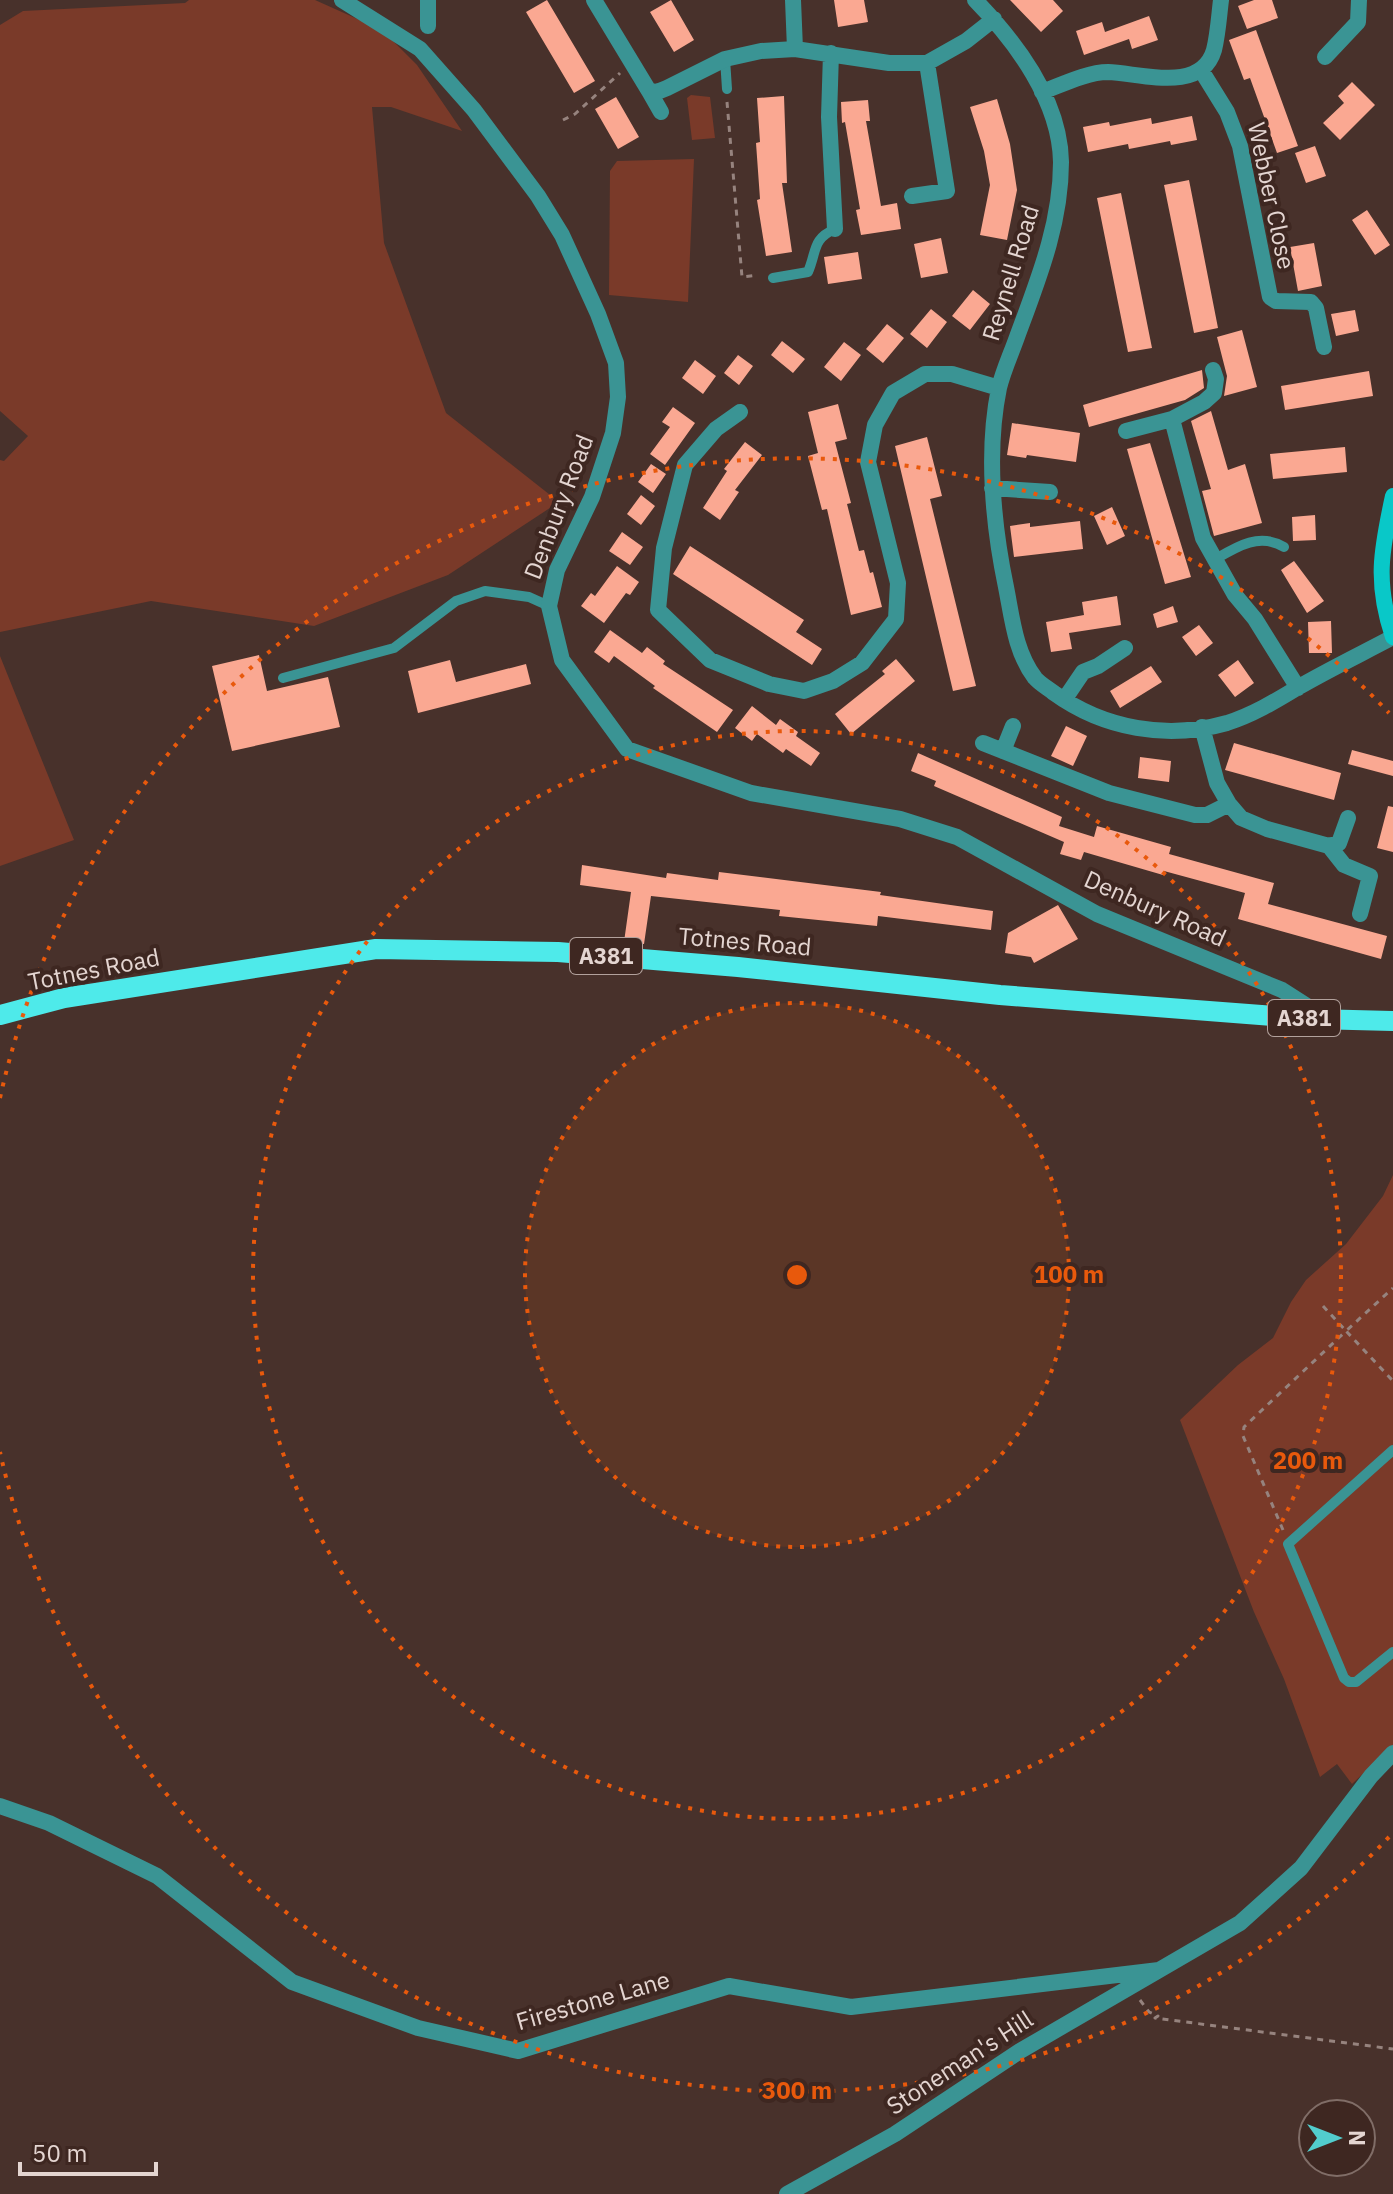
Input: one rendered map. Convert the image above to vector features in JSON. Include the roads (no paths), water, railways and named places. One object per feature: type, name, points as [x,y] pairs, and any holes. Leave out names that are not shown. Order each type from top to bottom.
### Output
[{"type":"main road","name":"Totnes Road","points":[[0,1015],[64,998],[376,949],[558,952],[738,967],[1000,995],[1313,1019],[1393,1021]]},
{"type":"street","name":"Denbury Road","points":[[342,0],[420,49],[474,110],[538,196],[562,235],[598,314],[616,363],[618,397],[613,433],[592,497],[557,570],[549,606],[562,660],[627,749],[751,793],[900,819],[957,837],[1097,914],[1282,990],[1307,1006],[1313,1019]]},
{"type":"street","points":[[428,0],[428,26]]},
{"type":"street","points":[[594,0],[661,112]]},
{"type":"street","points":[[793,0],[795,49]]},
{"type":"street","name":"Reynell Road","points":[[975,0],[1024,58],[1056,127],[1061,160],[1059,208],[1046,257],[999,388],[992,488],[996,536],[1016,639],[1036,679],[1064,700],[1098,718],[1128,728],[1155,731],[1202,727],[1225,723],[1262,710],[1393,637]]},
{"type":"street","points":[[1042,92],[1104,72],[1178,78],[1201,70],[1214,49],[1221,0]]},
{"type":"street","points":[[1325,57],[1358,22],[1359,0]]},
{"type":"street","points":[[649,91],[667,88],[725,59],[761,51],[795,49],[889,63],[927,63],[966,41],[994,19]]},
{"type":"street","points":[[831,53],[829,117],[835,229]]},
{"type":"street","points":[[912,196],[947,191],[927,63]]},
{"type":"street","name":"Webber Close","points":[[1201,70],[1227,112],[1240,146],[1270,297],[1276,301],[1311,302],[1316,308],[1324,347]]},
{"type":"street","points":[[1126,431],[1172,419],[1204,402],[1214,393],[1216,379],[1213,370]]},
{"type":"street","points":[[740,412],[716,429],[685,465],[664,548],[658,610],[710,660],[769,684],[804,691],[833,681],[862,663],[896,619],[898,583],[868,462],[875,425],[893,393],[925,374],[952,374],[999,388]]},
{"type":"street","points":[[1172,419],[1203,538],[1235,595],[1255,619],[1298,688]]},
{"type":"street","points":[[992,488],[1050,492]]},
{"type":"street","points":[[1393,496],[1382,550],[1380,579],[1393,637]]},
{"type":"street","points":[[1064,700],[1083,672],[1125,648]]},
{"type":"street","points":[[1003,751],[1013,726]]},
{"type":"street","points":[[1202,727],[1217,783],[1241,818],[1267,829],[1329,846],[1339,843],[1348,818]]},
{"type":"street","points":[[983,743],[1109,793],[1195,815],[1207,815],[1229,804]]},
{"type":"street","points":[[1329,846],[1344,865],[1370,876],[1360,914]]},
{"type":"street","name":"Stoneman's Hill","points":[[787,2194],[895,2134],[1020,2051],[1240,1923],[1301,1868],[1371,1776],[1393,1753]]},
{"type":"street","name":"Firestone Lane","points":[[0,1806],[49,1823],[157,1876],[292,1982],[418,2028],[518,2051],[729,1986],[851,2007],[1159,1970]]},
{"type":"lane","points":[[725,59],[727,89]]},
{"type":"lane","points":[[773,278],[808,272],[816,242],[835,229]]},
{"type":"lane","points":[[1214,560],[1253,541],[1273,540],[1284,547]]},
{"type":"lane","points":[[283,678],[394,648],[456,601],[485,591],[529,597],[549,606]]},
{"type":"lane","points":[[1393,1450],[1288,1544],[1344,1678],[1356,1682],[1393,1652]]}]
